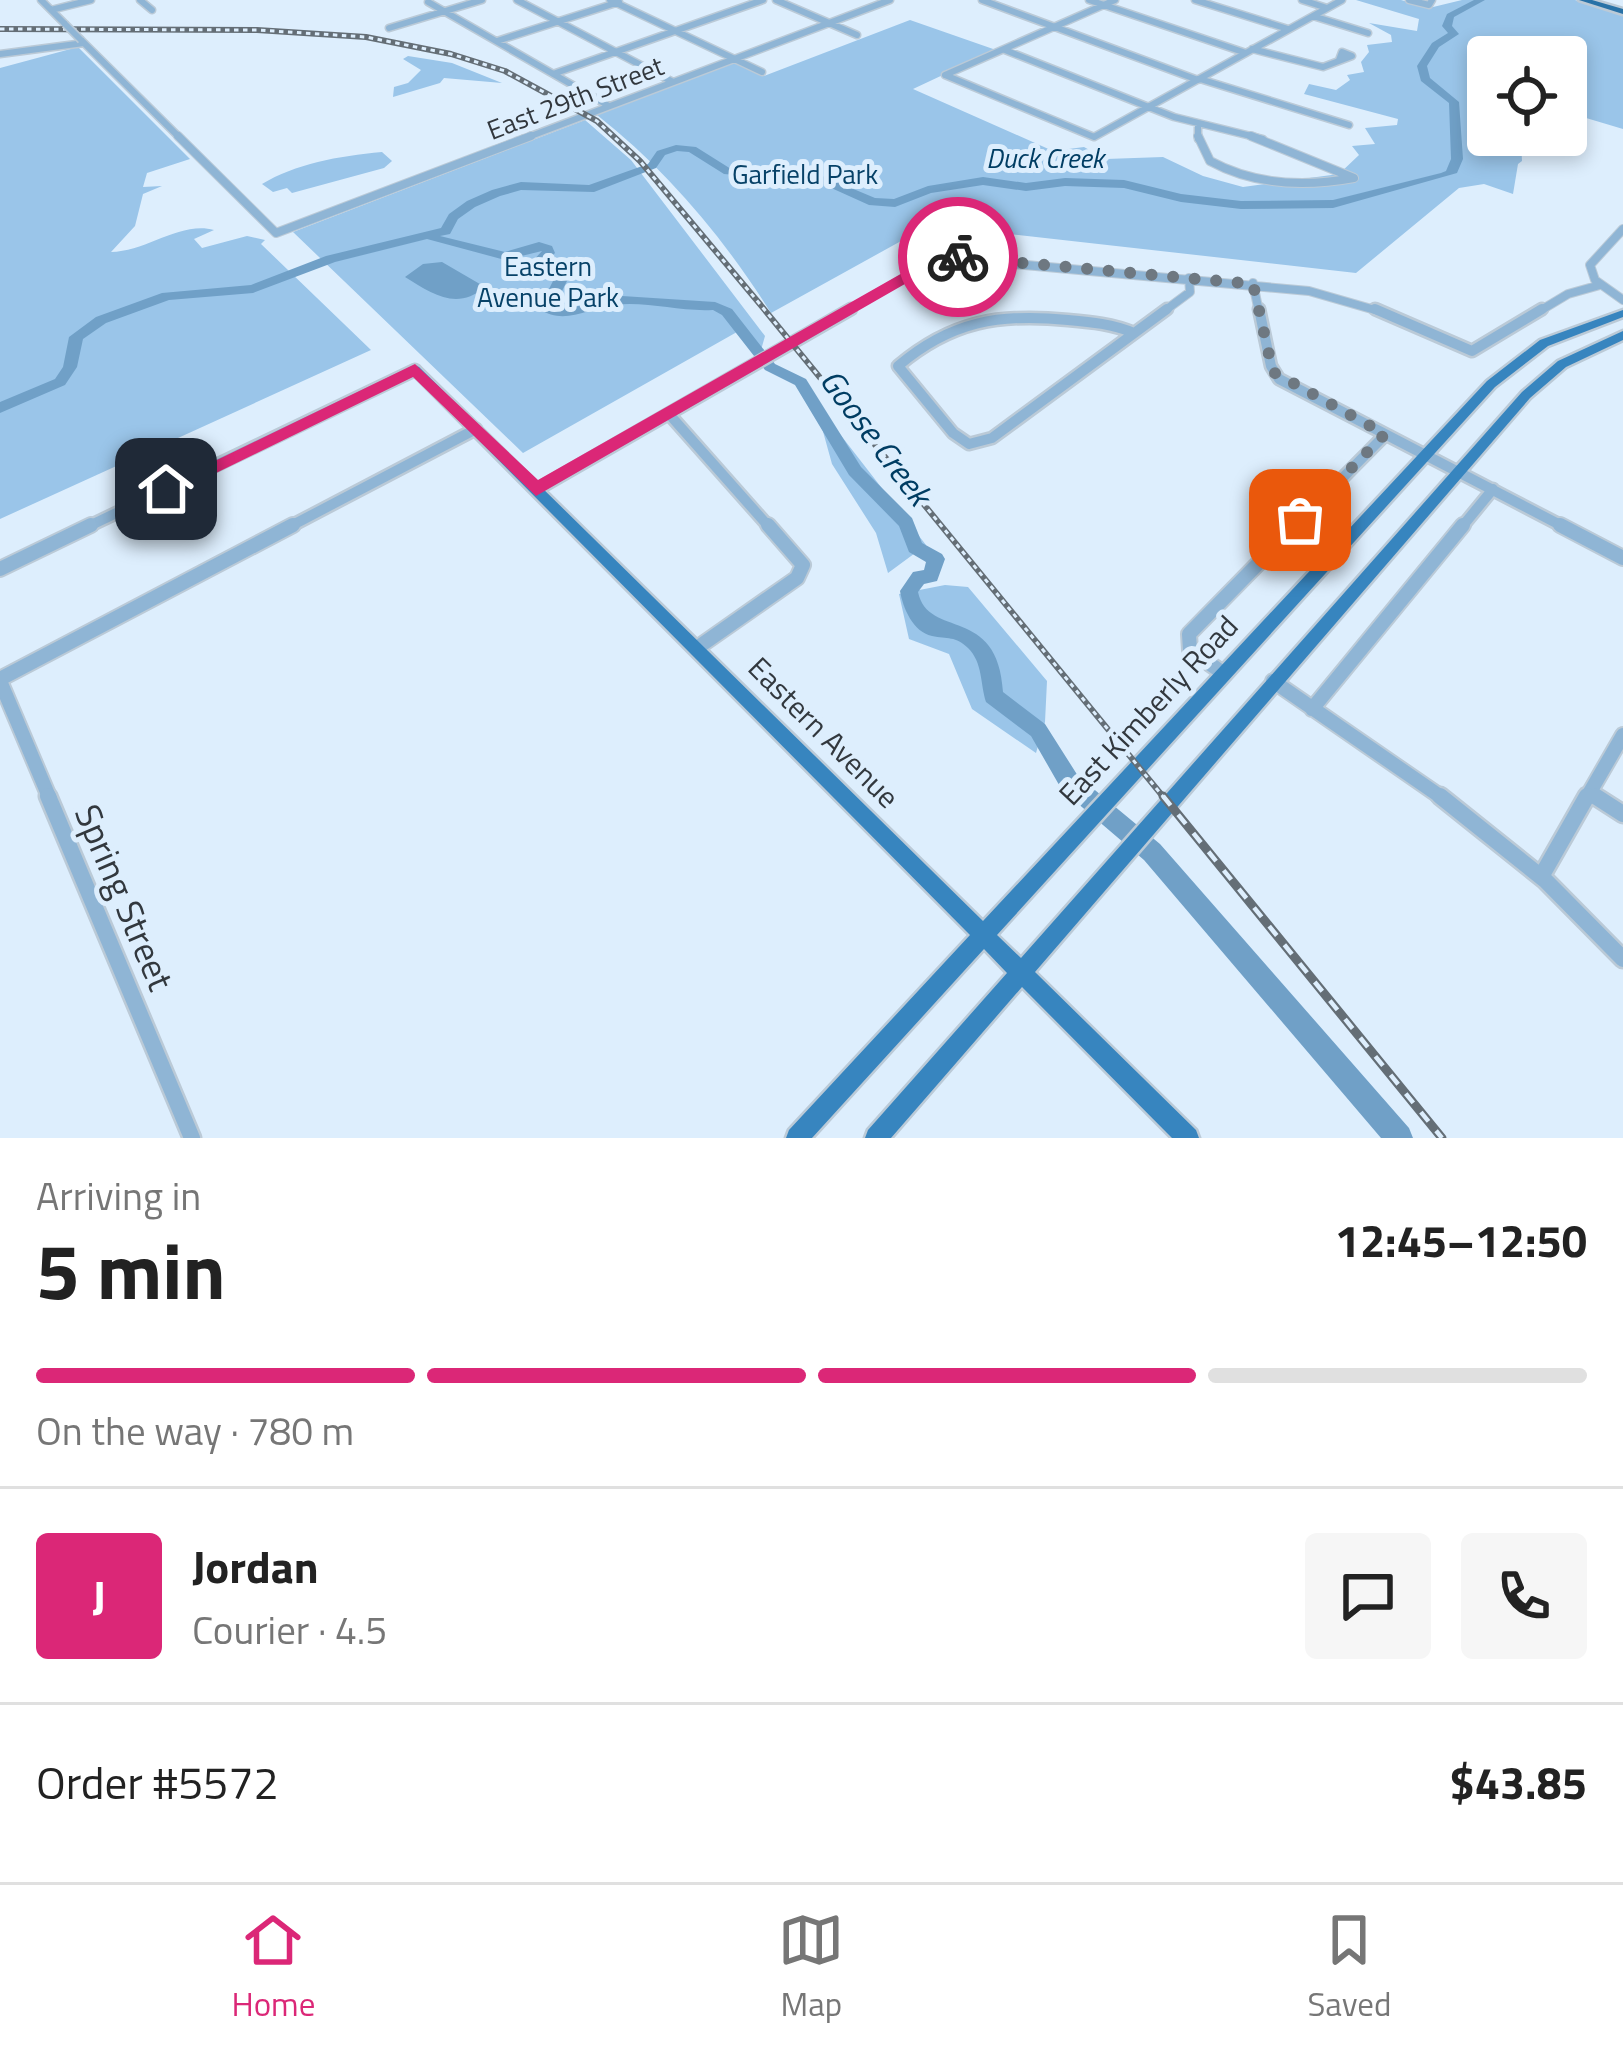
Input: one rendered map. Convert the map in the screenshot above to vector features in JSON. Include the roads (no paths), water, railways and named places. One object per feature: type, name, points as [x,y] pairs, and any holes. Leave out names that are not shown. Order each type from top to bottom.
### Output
[{"type":"highway","points":[[1586,0],[1623,12]]},
{"type":"main road","name":"East Kimberly Road","points":[[797,1138],[1491,384],[1563,333],[1623,313]]},
{"type":"main road","points":[[876,1138],[1543,379],[1584,351],[1623,335]]},
{"type":"main road","name":"Eastern Avenue","points":[[415,370],[1188,1138]]},
{"type":"street","points":[[41,0],[83,42]]},
{"type":"street","points":[[51,10],[91,0]]},
{"type":"street","points":[[140,0],[152,10]]},
{"type":"street","points":[[388,28],[482,0]]},
{"type":"street","points":[[517,0],[673,82]]},
{"type":"street","points":[[553,74],[764,0]]},
{"type":"street","points":[[776,0],[857,34]]},
{"type":"street","name":"East 29th Street","points":[[83,42],[275,233],[885,0]]},
{"type":"street","points":[[982,0],[1266,103],[1349,125]]},
{"type":"street","points":[[1089,0],[1249,51],[1323,67],[1339,60]]},
{"type":"street","points":[[1115,0],[946,75],[1094,137],[1342,0]]},
{"type":"street","points":[[1195,0],[1288,29]]},
{"type":"street","points":[[1302,0],[1328,8]]},
{"type":"street","points":[[1409,0],[1430,3]]},
{"type":"street","points":[[496,41],[618,1],[762,73]]},
{"type":"street","points":[[428,2],[609,106]]},
{"type":"street","points":[[1312,16],[1368,33]]},
{"type":"street","points":[[0,54],[83,42]]},
{"type":"street","points":[[1004,50],[1149,107],[1198,124],[1246,133],[1353,175],[1342,181],[1266,184],[1201,154],[1194,141],[1198,124]]},
{"type":"street","points":[[1623,229],[1590,265],[1600,285],[1623,300]]},
{"type":"street","points":[[536,490],[949,258],[1253,284],[1339,297],[1476,351],[1551,307],[1566,292],[1600,285]]},
{"type":"street","points":[[1134,333],[1112,324],[1000,314],[964,322],[899,364],[910,383],[969,444],[984,443],[1190,292],[1189,278]]},
{"type":"street","points":[[1253,284],[1273,372],[1623,557]]},
{"type":"street","points":[[0,569],[415,370]]},
{"type":"street","points":[[669,414],[803,565],[801,573],[697,648]]},
{"type":"street","points":[[0,680],[476,429]]},
{"type":"street","points":[[1223,674],[1199,658],[1186,641],[1385,434]]},
{"type":"street","points":[[1312,709],[1493,489]]},
{"type":"street","name":"Spring Street","points":[[0,680],[192,1138]]},
{"type":"street","points":[[1273,681],[1542,875],[1588,917],[1623,959]]},
{"type":"street","points":[[1542,875],[1623,736]]},
{"type":"street","points":[[1590,793],[1623,814]]},
{"type":"waterway","name":"Duck Creek","points":[[0,408],[60,382],[70,367],[76,337],[101,320],[167,296],[253,289],[331,259],[446,231],[453,217],[471,204],[521,186],[590,189],[652,166],[661,153],[676,148],[692,149],[728,172],[820,179],[873,202],[895,203],[928,190],[983,181],[1026,187],[1065,182],[1124,184],[1181,198],[1241,205],[1333,204],[1445,175],[1457,159],[1454,102],[1425,79],[1422,66],[1435,45],[1454,34],[1447,26],[1450,16],[1481,0]]},
{"type":"waterway","name":"Goose Creek","points":[[432,238],[505,256],[539,246],[547,249],[549,253],[537,264],[558,275],[560,281],[546,309],[555,312],[570,313],[622,300],[715,306],[727,312],[770,367],[801,382],[855,471],[906,523],[915,547],[936,559],[931,576],[919,577],[909,591],[912,607],[932,628],[959,631],[979,646],[990,669],[993,696],[1038,730],[1070,783],[1152,852],[1399,1138]]},
{"type":"railway","points":[[0,29],[257,30],[366,37],[451,54],[505,71],[597,121],[640,161],[759,303],[1165,799]]},
{"type":"railway","points":[[1163,796],[1442,1138]]},
{"type":"park label","name":"Garfield Park","points":[[805,173]]},
{"type":"park label","name":"Eastern Avenue Park","points":[[548,280]]}]
